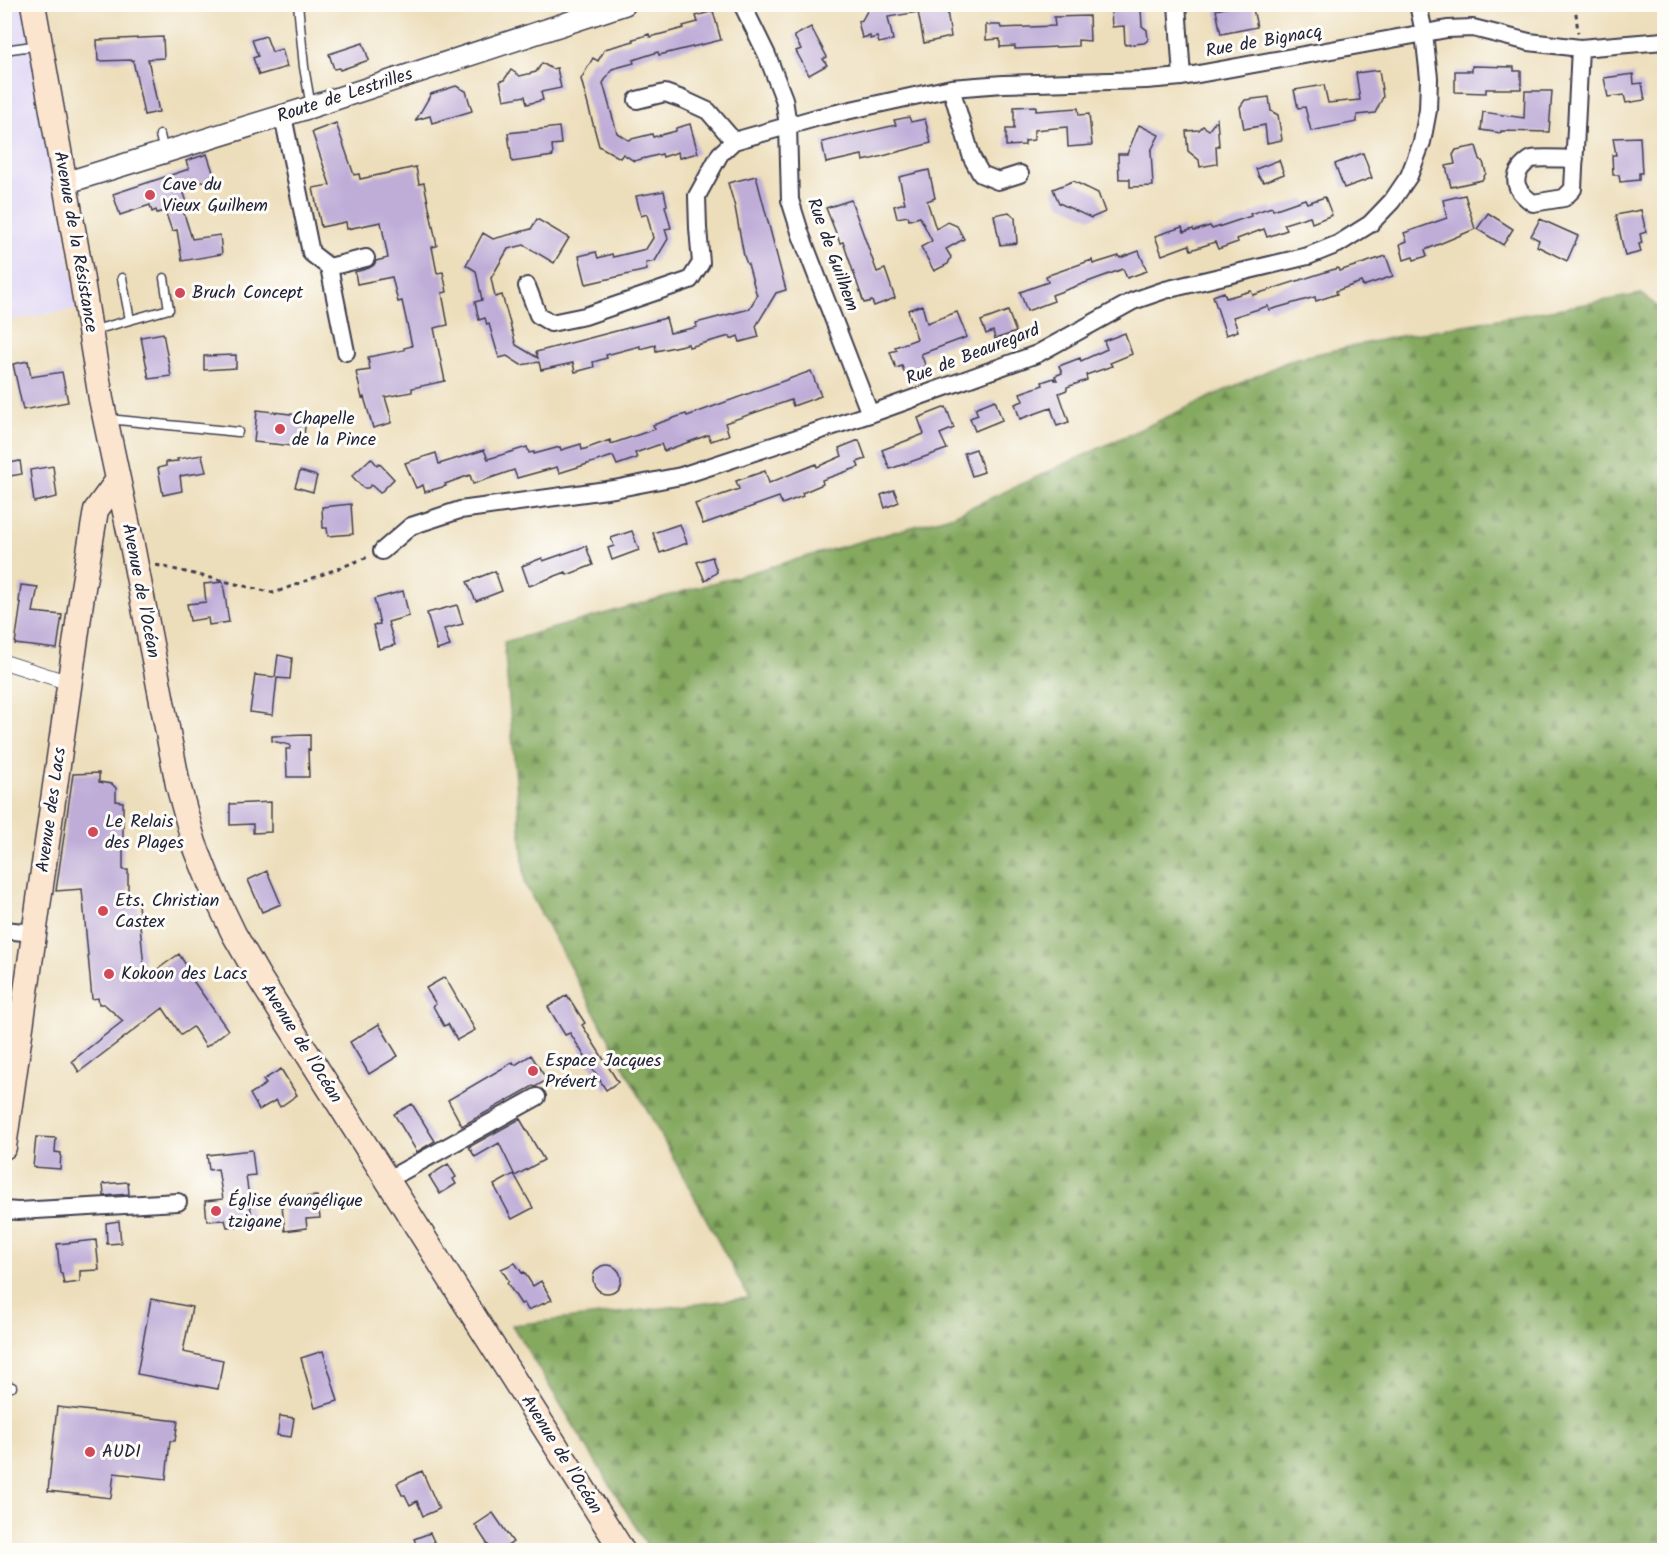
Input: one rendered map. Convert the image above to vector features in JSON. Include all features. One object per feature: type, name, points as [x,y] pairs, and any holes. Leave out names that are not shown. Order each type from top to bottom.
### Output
[{"type":"main road","name":"Avenue de la Résistance","points":[[33,4],[91,331],[104,418],[118,480]]},
{"type":"main road","name":"Avenue de l'Océan","points":[[118,480],[178,785],[194,843],[211,886],[234,934],[260,979],[622,1551]]},
{"type":"main road","name":"Avenue des Lacs","points":[[4,1147],[96,510],[118,480]]},
{"type":"street","name":"Route de Lestrilles","points":[[65,183],[162,144],[283,116],[625,4]]},
{"type":"street","name":"Rue de Guilhem","points":[[742,4],[784,99],[788,125],[790,200],[801,235],[870,414]]},
{"type":"street","name":"Rue de Bignacq","points":[[1177,4],[1182,77]]},
{"type":"street","name":"Rue de Beauregard","points":[[382,551],[411,526],[460,510],[614,489],[681,476],[870,414],[1037,354],[1133,301],[1165,290],[1308,256],[1338,244],[1370,224],[1392,201],[1408,176],[1422,142],[1428,110],[1429,78],[1418,4]]},
{"type":"street","name":"Rue de Bignacq","points":[[734,141],[788,125],[951,88],[1182,77],[1447,29],[1473,28],[1529,42],[1580,48],[1665,41]]},
{"type":"street","points":[[1575,159],[1580,48]]},
{"type":"street","points":[[951,88],[972,158],[981,174],[998,181],[1020,174]]},
{"type":"street","points":[[528,286],[538,315],[551,323],[585,316],[690,280],[700,263],[697,196],[720,154],[734,141],[708,111],[682,99],[665,93],[637,100]]},
{"type":"street","points":[[283,116],[311,253],[329,267],[346,352]]},
{"type":"street","points":[[329,267],[366,258]]},
{"type":"street","points":[[4,662],[70,682]]},
{"type":"street","points":[[4,930],[34,933]]},
{"type":"street","points":[[387,1180],[537,1097]]},
{"type":"street","points":[[4,1210],[178,1202]]},
{"type":"lane","points":[[298,4],[304,67],[311,107]]},
{"type":"lane","points":[[4,50],[40,45]]},
{"type":"lane","points":[[122,278],[130,320]]},
{"type":"lane","points":[[91,331],[169,309],[164,278]]},
{"type":"lane","points":[[104,418],[238,432]]},
{"type":"path","points":[[1575,4],[1580,48]]},
{"type":"path","points":[[134,559],[274,593],[382,551]]},
{"type":"shaded area","points":[[5,5],[31,5],[77,309],[5,321]]},
{"type":"green space","points":[[1642,294],[1664,312],[1664,1550],[650,1550],[512,1325],[749,1298],[525,884],[504,642],[954,515],[1293,359],[1390,338]]},
{"type":"building","points":[[871,4],[918,4],[918,9],[946,4],[951,37],[924,43],[918,12],[888,17],[893,40],[879,43],[877,37],[862,38],[858,21],[862,20]]},
{"type":"building","points":[[1252,4],[1257,27],[1221,34],[1216,10]]},
{"type":"building","points":[[1141,9],[1142,26],[1147,30],[1148,40],[1144,43],[1125,45],[1124,26],[1112,27],[1111,10]]},
{"type":"building","points":[[713,11],[721,40],[659,55],[658,52],[633,60],[634,63],[612,69],[603,83],[617,133],[628,140],[652,134],[653,137],[676,131],[676,128],[690,124],[698,153],[679,158],[678,152],[663,157],[662,154],[634,161],[623,154],[620,158],[599,146],[581,79],[593,58],[598,61],[605,49],[634,41],[633,39],[684,28],[683,26],[698,22],[696,16]]},
{"type":"building","points":[[1089,16],[1090,41],[1078,40],[1078,46],[1015,49],[1015,46],[1000,47],[1000,39],[986,40],[986,25],[1000,25],[1001,28],[1055,26],[1054,17]]},
{"type":"building","points":[[811,27],[827,57],[823,59],[827,65],[809,75],[796,51],[801,49],[794,36]]},
{"type":"building","points":[[266,36],[272,52],[282,49],[287,67],[259,75],[253,58],[258,56],[252,40]]},
{"type":"building","points":[[163,37],[164,58],[148,59],[159,112],[144,115],[133,60],[98,61],[97,40]]},
{"type":"building","points":[[363,43],[369,60],[340,70],[339,68],[334,69],[329,54]]},
{"type":"building","points":[[542,63],[552,69],[557,68],[561,88],[541,92],[543,100],[527,104],[525,96],[504,100],[500,81],[504,80],[511,70],[520,76],[536,72]]},
{"type":"building","points":[[1472,66],[1514,67],[1514,71],[1521,71],[1521,89],[1486,89],[1486,93],[1455,92],[1455,71],[1472,71]]},
{"type":"building","points":[[1379,70],[1383,97],[1375,113],[1357,115],[1357,122],[1311,131],[1305,107],[1298,108],[1294,90],[1324,85],[1328,103],[1360,100],[1356,73]]},
{"type":"building","points":[[1633,74],[1634,84],[1642,83],[1645,100],[1626,103],[1624,95],[1608,97],[1604,78]]},
{"type":"building","points":[[456,86],[466,91],[472,111],[432,123],[430,116],[416,120],[431,94]]},
{"type":"building","points":[[1525,91],[1552,91],[1549,132],[1501,131],[1501,133],[1481,130],[1483,112],[1524,118]]},
{"type":"building","points":[[1269,97],[1271,111],[1278,115],[1282,140],[1267,143],[1265,125],[1244,129],[1240,107],[1245,100]]},
{"type":"building","points":[[1036,106],[1036,111],[1078,108],[1079,115],[1089,114],[1092,145],[1068,147],[1067,127],[1034,130],[1034,140],[1025,141],[1025,145],[1006,146],[1006,129],[1014,129],[1014,107]]},
{"type":"building","points":[[909,117],[911,122],[925,119],[931,143],[863,161],[862,155],[826,163],[822,142],[896,125],[894,120]]},
{"type":"building","points":[[1217,119],[1219,146],[1216,146],[1217,164],[1200,167],[1199,160],[1188,151],[1186,131],[1199,130],[1203,126],[1209,130]]},
{"type":"building","points":[[336,123],[354,175],[359,174],[360,179],[416,167],[419,184],[424,183],[437,246],[432,247],[437,273],[443,272],[447,292],[442,293],[448,325],[434,328],[445,381],[412,388],[412,392],[385,397],[391,423],[373,428],[364,397],[362,398],[356,372],[370,370],[368,357],[404,350],[412,346],[402,301],[398,302],[392,277],[357,284],[355,272],[369,268],[376,261],[388,258],[381,222],[347,229],[346,222],[321,227],[313,188],[330,185],[312,132]]},
{"type":"building","points":[[1139,125],[1159,135],[1151,151],[1153,186],[1130,187],[1130,179],[1119,179],[1118,154],[1127,154]]},
{"type":"building","points":[[559,127],[561,144],[552,145],[553,156],[512,162],[508,133]]},
{"type":"building","points":[[1640,137],[1642,173],[1639,173],[1639,180],[1620,182],[1619,175],[1613,175],[1612,155],[1616,155],[1613,138]]},
{"type":"building","points":[[1476,146],[1486,173],[1482,180],[1451,187],[1446,166],[1455,164],[1453,155],[1456,150]]},
{"type":"building","points":[[1363,153],[1372,178],[1344,188],[1335,164]]},
{"type":"building","points":[[207,154],[215,178],[182,188],[187,202],[181,204],[192,239],[220,235],[222,254],[182,261],[177,230],[172,231],[165,211],[152,212],[150,205],[120,215],[113,194],[189,169],[186,161]]},
{"type":"building","points":[[1279,160],[1284,174],[1264,182],[1256,169]]},
{"type":"building","points":[[929,170],[935,198],[927,201],[936,229],[948,222],[957,226],[964,239],[946,249],[951,257],[948,264],[934,271],[921,247],[932,241],[920,217],[909,220],[908,216],[897,218],[894,206],[905,203],[899,177]]},
{"type":"building","points":[[756,176],[786,290],[776,293],[756,326],[759,337],[740,342],[738,336],[731,339],[730,336],[689,347],[688,344],[656,351],[655,345],[640,349],[640,346],[606,355],[607,358],[593,362],[594,367],[575,372],[573,363],[541,370],[539,362],[521,365],[507,356],[499,358],[489,324],[487,325],[485,318],[479,320],[475,302],[482,300],[476,271],[466,265],[483,233],[493,239],[531,229],[537,219],[569,238],[554,263],[524,245],[508,249],[491,278],[495,297],[502,295],[516,345],[538,358],[536,352],[666,318],[670,333],[697,327],[696,323],[749,309],[757,296],[744,256],[728,183]]},
{"type":"building","points":[[1073,181],[1098,193],[1105,212],[1091,218],[1059,203],[1053,189]]},
{"type":"building","points":[[664,191],[667,205],[665,206],[671,228],[665,229],[668,239],[655,261],[646,263],[647,270],[586,284],[579,256],[596,252],[598,258],[612,254],[613,257],[646,249],[653,238],[647,214],[641,216],[636,196]]},
{"type":"building","points":[[1465,195],[1475,229],[1425,250],[1427,256],[1404,260],[1400,244],[1407,241],[1404,233],[1447,218],[1443,200]]},
{"type":"building","points":[[1325,197],[1332,215],[1312,223],[1310,216],[1284,224],[1287,230],[1267,237],[1264,229],[1218,249],[1215,242],[1191,250],[1189,245],[1162,255],[1155,236],[1182,227],[1184,232],[1210,226],[1212,229],[1272,207],[1273,210],[1305,199],[1307,203]]},
{"type":"building","points":[[851,200],[877,272],[885,269],[895,298],[874,306],[872,301],[864,303],[843,242],[840,243],[826,208]]},
{"type":"building","points":[[1641,210],[1646,232],[1640,234],[1641,252],[1625,256],[1616,215]]},
{"type":"building","points":[[1009,212],[1015,218],[1017,243],[1000,245],[994,215]]},
{"type":"building","points":[[1488,213],[1513,229],[1503,245],[1477,229]]},
{"type":"building","points":[[1540,219],[1578,236],[1567,261],[1537,246],[1539,240],[1531,236]]},
{"type":"building","points":[[1139,251],[1147,271],[1127,278],[1123,269],[1052,295],[1054,301],[1027,311],[1020,292],[1048,282],[1046,276],[1092,260],[1093,264]]},
{"type":"building","points":[[1386,256],[1393,276],[1363,286],[1361,282],[1316,301],[1315,297],[1269,310],[1268,306],[1233,317],[1238,331],[1226,335],[1213,296],[1224,292],[1226,298],[1251,291],[1253,295],[1338,268],[1339,271]]},
{"type":"building","points":[[922,305],[927,323],[957,312],[967,337],[921,354],[926,367],[905,374],[902,366],[896,368],[890,352],[897,350],[895,347],[917,339],[908,310]]},
{"type":"building","points":[[1008,311],[1016,332],[995,339],[993,331],[986,334],[981,321]]},
{"type":"building","points":[[163,333],[171,376],[149,379],[141,337]]},
{"type":"building","points":[[1125,333],[1132,354],[1110,363],[1112,366],[1086,375],[1087,380],[1067,387],[1067,390],[1059,393],[1069,422],[1057,426],[1051,408],[1020,419],[1015,404],[1023,401],[1020,393],[1043,385],[1042,382],[1054,378],[1057,380],[1055,376],[1062,373],[1059,366],[1080,358],[1081,361],[1107,349],[1104,341]]},
{"type":"building","points":[[236,355],[236,368],[204,370],[204,356]]},
{"type":"building","points":[[28,361],[31,377],[62,372],[68,402],[23,410],[13,364]]},
{"type":"building","points":[[811,371],[821,396],[793,406],[791,400],[725,423],[729,435],[711,441],[708,435],[664,451],[661,444],[635,453],[637,458],[617,465],[613,456],[559,473],[557,467],[517,478],[514,470],[473,484],[470,475],[445,484],[446,486],[425,492],[423,485],[416,488],[405,463],[436,453],[439,464],[484,450],[488,459],[527,447],[529,453],[534,452],[534,454],[581,444],[582,450],[610,440],[611,444],[655,429],[653,425],[686,414],[687,416]]},
{"type":"building","points":[[995,400],[1002,420],[975,431],[970,418],[978,415],[975,408]]},
{"type":"building","points":[[946,407],[954,428],[940,434],[947,449],[890,469],[882,450],[924,434],[918,418]]},
{"type":"building","name":"Chapelle de la Pince","points":[[257,410],[306,416],[303,447],[254,442]]},
{"type":"building","points":[[859,440],[866,459],[857,462],[859,467],[822,480],[823,484],[802,493],[803,496],[782,504],[779,497],[703,524],[695,504],[739,489],[736,481],[765,471],[769,483],[816,464],[817,467],[842,456],[839,448]]},
{"type":"building","points":[[976,449],[984,472],[972,476],[964,453]]},
{"type":"building","points":[[202,455],[206,472],[180,476],[182,491],[163,495],[158,468],[166,466],[166,462]]},
{"type":"building","points":[[371,458],[394,479],[380,493],[371,485],[363,488],[352,476]]},
{"type":"building","points":[[20,461],[22,474],[4,477],[4,464]]},
{"type":"building","points":[[53,466],[57,497],[34,502],[30,470]]},
{"type":"building","points":[[300,471],[317,476],[313,492],[295,487]]},
{"type":"building","points":[[894,490],[899,502],[885,508],[881,495]]},
{"type":"building","points":[[351,504],[353,534],[328,536],[327,528],[323,528],[322,507]]},
{"type":"building","points":[[680,524],[687,543],[660,553],[653,533]]},
{"type":"building","points":[[632,531],[639,550],[612,560],[608,548],[614,546],[611,538]]},
{"type":"building","points":[[586,546],[593,565],[529,586],[522,566]]},
{"type":"building","points":[[712,557],[717,572],[705,581],[697,562]]},
{"type":"building","points":[[495,571],[502,591],[476,601],[467,582]]},
{"type":"building","points":[[223,582],[229,622],[209,625],[208,618],[190,621],[187,604],[206,602],[204,584]]},
{"type":"building","points":[[21,585],[38,587],[33,612],[62,615],[57,649],[15,644],[21,603],[19,602]]},
{"type":"building","points":[[403,591],[409,616],[388,622],[395,645],[379,649],[373,625],[380,624],[374,599]]},
{"type":"building","points":[[457,605],[463,624],[444,629],[450,646],[437,650],[427,613]]},
{"type":"building","points":[[278,655],[292,658],[290,679],[277,678],[273,715],[250,712],[255,675],[275,677]]},
{"type":"building","points":[[310,735],[309,777],[287,777],[286,749],[290,749],[290,745],[272,741],[272,736]]},
{"type":"building","points":[[99,773],[99,782],[112,784],[116,788],[116,801],[123,802],[123,870],[128,870],[128,894],[137,893],[145,978],[179,954],[191,973],[189,975],[228,1030],[206,1047],[193,1027],[181,1035],[163,1008],[79,1072],[72,1061],[123,1021],[104,1004],[99,1004],[98,998],[92,999],[82,889],[56,891],[73,774]]},
{"type":"building","points":[[271,802],[271,832],[253,833],[253,824],[230,825],[230,804]]},
{"type":"building","points":[[267,871],[281,904],[262,912],[248,880]]},
{"type":"building","points":[[445,977],[475,1030],[457,1040],[448,1024],[444,1026],[433,1006],[436,1004],[426,988]]},
{"type":"building","points":[[567,995],[585,1023],[582,1025],[618,1082],[606,1090],[570,1033],[565,1035],[548,1007]]},
{"type":"building","points":[[379,1024],[398,1056],[369,1074],[350,1042]]},
{"type":"building","points":[[531,1055],[547,1080],[462,1126],[448,1100],[513,1062],[515,1065]]},
{"type":"building","points":[[281,1069],[297,1095],[280,1107],[276,1100],[259,1110],[250,1094],[266,1084],[263,1080]]},
{"type":"building","points":[[412,1104],[435,1141],[417,1152],[394,1114]]},
{"type":"building","points":[[520,1119],[544,1160],[515,1176],[499,1143],[475,1157],[469,1147]]},
{"type":"building","points":[[36,1137],[56,1138],[55,1152],[61,1153],[60,1169],[33,1167]]},
{"type":"building","points":[[252,1150],[255,1175],[246,1176],[252,1218],[241,1219],[242,1226],[227,1227],[225,1220],[207,1221],[205,1201],[223,1199],[218,1169],[209,1170],[207,1155]]},
{"type":"building","points":[[448,1164],[456,1177],[453,1179],[456,1184],[440,1194],[429,1176]]},
{"type":"building","points":[[514,1174],[533,1208],[512,1219],[494,1185]]},
{"type":"building","points":[[128,1182],[129,1194],[104,1196],[103,1184]]},
{"type":"building","points":[[317,1196],[320,1218],[306,1219],[307,1228],[285,1231],[281,1199]]},
{"type":"building","points":[[119,1221],[121,1243],[107,1244],[106,1223]]},
{"type":"building","points":[[96,1240],[99,1270],[80,1271],[80,1282],[64,1284],[60,1273],[57,1244]]},
{"type":"building","points":[[515,1263],[533,1286],[541,1281],[552,1300],[528,1310],[524,1303],[521,1304],[501,1269]]},
{"type":"building","points":[[607,1265],[617,1269],[621,1279],[617,1289],[607,1293],[597,1289],[593,1279],[597,1269]]},
{"type":"building","points":[[151,1299],[192,1307],[183,1352],[223,1360],[218,1389],[137,1374]]},
{"type":"building","points":[[323,1351],[338,1401],[315,1408],[301,1358]]},
{"type":"building","points":[[57,1407],[178,1421],[175,1441],[170,1441],[166,1479],[114,1473],[111,1498],[48,1491]]},
{"type":"building","points":[[280,1416],[294,1418],[291,1437],[277,1435]]},
{"type":"building","points":[[422,1471],[439,1509],[423,1516],[417,1501],[410,1505],[405,1495],[402,1495],[397,1483]]},
{"type":"building","points":[[493,1513],[513,1542],[500,1551],[492,1551],[475,1525]]},
{"type":"building","points":[[430,1533],[436,1546],[427,1551],[419,1551],[414,1539]]},
{"type":"place","name":"Cave du Vieux Guilhem","points":[[150,195]]},
{"type":"place","name":"Bruch Concept","points":[[180,293]]},
{"type":"place","name":"Chapelle de la Pince","points":[[280,429]]},
{"type":"place","name":"Le Relais des Plages","points":[[93,832]]},
{"type":"place","name":"Ets. Christian Castex","points":[[103,911]]},
{"type":"place","name":"Kokoon des Lacs","points":[[109,974]]},
{"type":"place","name":"Espace Jacques Prévert","points":[[533,1071]]},
{"type":"place","name":"Église évangélique tzigane","points":[[216,1211]]},
{"type":"place","name":"AUDI","points":[[90,1452]]}]
